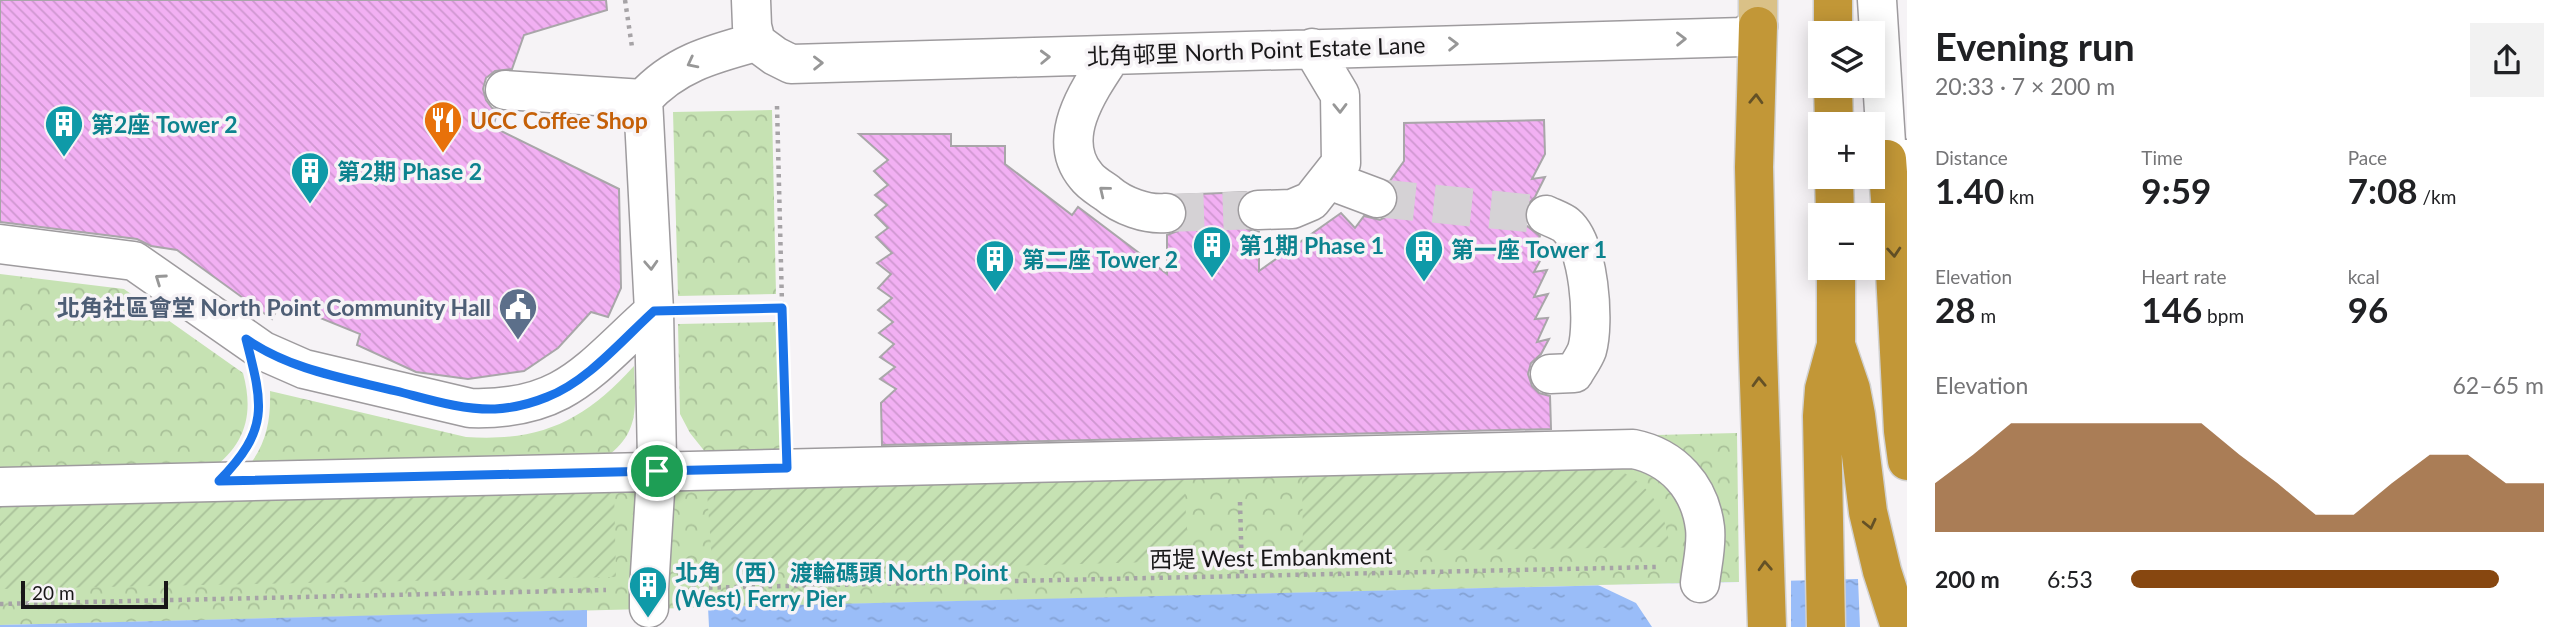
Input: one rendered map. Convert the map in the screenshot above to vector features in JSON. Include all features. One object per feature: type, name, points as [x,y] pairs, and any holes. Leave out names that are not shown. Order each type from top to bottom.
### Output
[{"type":"highway","points":[[1833,0],[1833,21]]},
{"type":"highway","points":[[1758,13],[1754,167],[1768,627]]},
{"type":"highway","points":[[1897,159],[1899,347],[1907,461]]},
{"type":"highway","points":[[1826,627],[1822,416],[1824,389],[1836,345],[1836,280]]},
{"type":"highway","points":[[1836,345],[1851,389],[1856,415],[1868,512],[1882,571],[1900,627]]},
{"type":"street","points":[[649,599],[657,471],[654,311],[643,99],[658,82],[678,69],[702,57],[756,42],[751,0]]},
{"type":"street","points":[[1877,0],[1897,159]]},
{"type":"street","name":"北角邨里 North Point Estate Lane","points":[[756,42],[791,64],[1743,37],[1758,13]]},
{"type":"street","points":[[1258,210],[1292,209],[1311,201],[1341,163],[1340,96],[1312,48]]},
{"type":"street","points":[[1112,55],[1082,103],[1075,127],[1073,149],[1085,176],[1115,200],[1154,214],[1166,213]]},
{"type":"street","points":[[505,90],[643,99]]},
{"type":"street","points":[[1329,180],[1377,198]]},
{"type":"street","points":[[1546,215],[1567,225],[1582,254],[1591,326],[1587,352],[1574,373],[1550,374]]},
{"type":"street","points":[[0,244],[134,261],[272,356],[304,369],[470,408],[496,409],[522,405],[548,397],[572,385],[654,311]]},
{"type":"street","points":[[0,487],[1633,449],[1651,453],[1667,461],[1677,470],[1696,497],[1705,528],[1701,574]]},
{"type":"path","points":[[777,102],[787,468]]},
{"type":"path","points":[[654,311],[782,308]]},
{"type":"path","points":[[219,481],[245,453],[255,434],[260,413],[259,391],[246,339]]},
{"type":"path","points":[[1238,457],[1242,574]]},
{"type":"path","name":"西堤 West Embankment","points":[[0,604],[649,599],[841,584],[1242,574],[1701,574]]},
{"type":"green space","points":[[772,110],[776,294],[678,296],[673,112]]},
{"type":"green space","points":[[0,274],[124,289],[243,373],[248,402],[244,427],[232,450],[211,470],[245,470],[252,461],[266,433],[270,391],[466,437],[493,438],[539,431],[579,414],[616,385],[634,366],[635,403],[631,425],[620,445],[610,454],[710,458],[690,433],[680,414],[678,324],[776,322],[781,457],[1737,433],[1739,582],[0,625]]},
{"type":"green space","points":[[1602,461],[1630,477],[1650,494],[1662,516],[1670,547],[1303,552],[1302,466]]},
{"type":"green space","points":[[1184,470],[1188,561],[713,574],[706,479]]},
{"type":"green space","points":[[614,488],[616,577],[0,589],[0,501]]},
{"type":"water","points":[[1858,579],[1860,627],[709,627],[708,607]]},
{"type":"water","points":[[587,610],[587,627],[0,627],[0,625]]},
{"type":"pier","points":[[1791,577],[1791,627],[1652,627],[1636,603],[1598,585],[1739,582],[1739,579]]},
{"type":"building","name":"第2期 Phase 2","points":[[0,0],[606,0],[607,10],[524,35],[512,69],[495,71],[486,78],[483,89],[486,100],[492,108],[498,110],[493,127],[619,189],[621,288],[608,317],[591,312],[558,348],[524,371],[468,379],[416,372],[357,345],[360,334],[281,302],[272,319],[177,250],[151,246],[137,239],[0,222]]},
{"type":"building","name":"第1期 Phase 1","points":[[1544,120],[1545,154],[1532,179],[1545,177],[1535,197],[1527,205],[1518,227],[1527,226],[1540,236],[1534,249],[1547,248],[1534,272],[1547,270],[1534,297],[1548,294],[1535,319],[1548,318],[1537,342],[1549,339],[1541,354],[1531,363],[1528,374],[1532,386],[1539,393],[1550,396],[1551,429],[882,445],[881,403],[896,389],[880,379],[895,367],[880,357],[894,344],[879,333],[893,322],[878,310],[892,298],[878,288],[891,274],[877,263],[892,253],[876,237],[888,228],[875,215],[887,205],[875,195],[888,185],[874,171],[888,160],[859,134],[951,134],[951,146],[1005,146],[1005,164],[1072,215],[1078,207],[1167,274],[1167,235],[1178,231],[1185,224],[1188,213],[1185,202],[1177,195],[1245,192],[1238,200],[1236,211],[1239,221],[1247,229],[1259,232],[1259,271],[1341,213],[1355,228],[1364,216],[1380,220],[1391,214],[1397,206],[1399,195],[1390,181],[1404,161],[1404,123]]},
{"type":"tunnel","points":[[1377,198],[1546,215]]},
{"type":"tunnel","points":[[1166,213],[1258,210]]},
{"type":"place","name":"UCC Coffee Shop","points":[[443,154]]},
{"type":"place","name":"第2座 Tower 2","points":[[64,158]]},
{"type":"place","name":"第2期 Phase 2","points":[[310,205]]},
{"type":"place","name":"第1期 Phase 1","points":[[1212,279]]},
{"type":"place","name":"第一座 Tower 1","points":[[1424,283]]},
{"type":"place","name":"第二座 Tower 2","points":[[995,293]]},
{"type":"place","name":"北角社區會堂 North Point Community Hall","points":[[518,341]]},
{"type":"place","name":"北角（西）渡輪碼頭 North Point (West) Ferry Pier","points":[[648,619]]},
{"type":"route","points":[[782,308],[787,468],[657,471],[481,475],[219,481],[245,453],[255,434],[260,413],[259,391],[246,339],[263,351],[304,369],[470,408],[496,409],[548,397],[572,385],[654,311],[782,308]]}]
